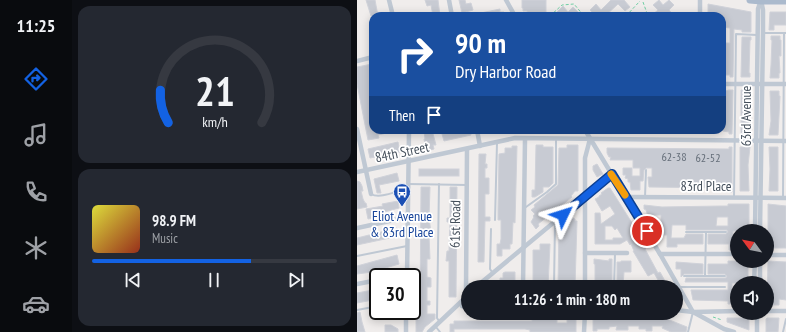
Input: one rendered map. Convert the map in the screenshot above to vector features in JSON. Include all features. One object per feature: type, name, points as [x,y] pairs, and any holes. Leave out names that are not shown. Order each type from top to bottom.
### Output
[{"type":"main road","points":[[750,0],[786,1]]},
{"type":"street","points":[[389,0],[392,12]]},
{"type":"street","points":[[449,0],[451,12]]},
{"type":"street","points":[[506,0],[513,12]]},
{"type":"street","points":[[700,0],[700,12]]},
{"type":"street","name":"63rd Avenue","points":[[756,224],[758,197],[760,84],[760,34],[758,9],[761,1]]},
{"type":"street","points":[[357,61],[369,58]]},
{"type":"street","points":[[726,84],[785,84]]},
{"type":"street","points":[[357,129],[371,194]]},
{"type":"street","points":[[407,268],[409,134]]},
{"type":"street","points":[[478,134],[480,146]]},
{"type":"street","points":[[587,134],[675,280]]},
{"type":"street","name":"84th Street","points":[[357,172],[515,138],[785,141]]},
{"type":"street","points":[[523,280],[525,139]]},
{"type":"street","points":[[585,280],[585,158],[590,139]]},
{"type":"street","name":"61st Road","points":[[466,280],[467,149]]},
{"type":"street","points":[[484,280],[612,174]]},
{"type":"street","name":"83rd Place","points":[[626,197],[784,198]]},
{"type":"street","name":"63rd Avenue","points":[[758,197],[760,224]]},
{"type":"street","points":[[357,228],[408,218]]},
{"type":"street","points":[[585,253],[627,253]]},
{"type":"street","points":[[660,254],[730,254]]},
{"type":"street","points":[[774,255],[786,255]]},
{"type":"street","points":[[357,284],[369,282]]},
{"type":"street","points":[[683,294],[693,312],[724,329],[734,332]]},
{"type":"street","points":[[429,332],[461,302]]},
{"type":"street","points":[[683,311],[730,311]]},
{"type":"street","points":[[774,311],[786,312]]},
{"type":"street","points":[[406,332],[407,320]]},
{"type":"street","points":[[584,332],[585,320]]},
{"type":"street","points":[[757,320],[757,332]]},
{"type":"lane","points":[[734,197],[736,34],[785,33],[784,198]]},
{"type":"lane","points":[[525,208],[556,184],[556,139]]},
{"type":"lane","points":[[495,220],[497,143]]},
{"type":"lane","points":[[645,197],[646,170]]},
{"type":"lane","points":[[408,184],[467,185]]},
{"type":"lane","points":[[439,184],[437,318],[440,322]]},
{"type":"lane","points":[[371,194],[373,196],[379,196],[396,192]]},
{"type":"lane","points":[[555,222],[555,280]]},
{"type":"lane","points":[[491,229],[490,269],[493,273]]},
{"type":"lane","points":[[686,232],[726,232]]},
{"type":"lane","points":[[705,276],[706,232]]},
{"type":"lane","points":[[357,256],[407,246]]},
{"type":"lane","points":[[615,253],[615,280]]},
{"type":"lane","points":[[684,276],[725,276]]},
{"type":"lane","points":[[683,287],[725,287]]},
{"type":"lane","points":[[357,310],[369,308]]},
{"type":"lane","points":[[688,332],[693,312]]},
{"type":"lane","points":[[783,332],[786,319]]},
{"type":"lane","points":[[435,326],[440,332]]},
{"type":"path","points":[[630,12],[640,1]]},
{"type":"path","points":[[643,2],[647,12]]},
{"type":"path","points":[[554,12],[562,5],[574,4],[581,12]]},
{"type":"path","points":[[709,315],[722,320]]},
{"type":"building","points":[[366,0],[375,0],[377,12],[370,12]]},
{"type":"building","points":[[425,0],[438,0],[440,12],[432,12],[431,5],[427,6]]},
{"type":"building","points":[[459,0],[465,0],[466,4],[471,3],[473,10],[462,12]]},
{"type":"building","points":[[522,0],[546,0],[546,12],[527,12],[523,11]]},
{"type":"building","points":[[611,0],[624,0],[630,7],[625,11],[618,4],[609,12],[592,12],[590,10],[596,4],[601,10]]},
{"type":"building","points":[[659,0],[663,5],[669,0],[674,5],[669,10],[671,12],[656,12],[658,10],[653,5]]},
{"type":"building","points":[[708,4],[751,12],[751,32],[742,32],[742,30],[734,29],[733,77],[726,75],[726,43],[730,43],[730,28],[726,28],[726,12],[708,12]]},
{"type":"building","points":[[563,6],[568,12],[557,12]]},
{"type":"building","points":[[573,7],[578,12],[568,12]]},
{"type":"building","points":[[500,9],[500,12],[486,12]]},
{"type":"building","points":[[770,12],[786,12],[786,25],[774,25],[774,30],[769,30]]},
{"type":"building","points":[[771,36],[780,36],[781,40],[779,78],[770,78]]},
{"type":"building","points":[[742,37],[751,37],[750,77],[741,77]]},
{"type":"building","points":[[369,65],[369,134],[382,134],[378,135],[379,138],[368,140],[357,84],[357,67]]},
{"type":"building","points":[[733,90],[732,134],[726,132],[726,91]]},
{"type":"building","points":[[741,90],[750,90],[750,134],[741,134]]},
{"type":"building","points":[[770,91],[779,91],[780,96],[778,135],[769,135],[771,121]]},
{"type":"building","points":[[424,134],[433,134],[436,145],[433,145],[434,149],[426,151]]},
{"type":"building","points":[[442,134],[471,134],[471,135],[444,141]]},
{"type":"building","points":[[398,142],[400,152],[370,158],[368,149]]},
{"type":"building","points":[[536,145],[553,147],[553,183],[549,187],[543,187],[543,192],[535,197],[532,197],[532,190],[535,190]]},
{"type":"building","points":[[567,145],[578,145],[578,191],[575,191],[571,196],[572,197],[538,224],[539,226],[536,229],[531,222],[535,214],[531,210],[535,207],[534,205],[558,185],[559,148],[567,148]]},
{"type":"building","points":[[512,146],[517,146],[515,223],[513,222],[512,244],[510,244],[510,249],[502,249],[502,256],[497,256],[497,244],[500,244],[501,239],[501,220],[498,220],[499,154],[505,153],[505,148],[512,148]]},
{"type":"building","points":[[729,147],[732,147],[732,192],[729,192],[729,188],[649,187],[648,177],[652,177],[652,168],[646,168],[644,170],[643,181],[640,181],[640,190],[631,190],[630,182],[628,182],[628,179],[625,178],[626,175],[623,175],[623,168],[632,168],[632,176],[640,176],[640,168],[633,168],[633,160],[610,160],[611,157],[609,157],[607,153],[607,148],[729,149]]},
{"type":"building","points":[[740,147],[750,147],[748,165],[749,191],[740,191]]},
{"type":"building","points":[[769,147],[778,147],[778,191],[769,191]]},
{"type":"building","points":[[479,154],[486,154],[485,164],[487,164],[487,168],[485,168],[485,178],[489,178],[489,194],[485,194],[485,217],[490,217],[490,221],[485,221],[484,262],[478,262]]},
{"type":"building","points":[[597,164],[603,174],[597,177],[593,170],[593,166]]},
{"type":"building","points":[[419,169],[459,169],[459,176],[419,176]]},
{"type":"building","points":[[397,173],[399,181],[379,185],[381,193],[377,193],[374,179]]},
{"type":"building","points":[[357,181],[360,182],[362,186],[363,191],[361,191],[367,207],[357,209]]},
{"type":"building","points":[[421,187],[430,187],[429,218],[431,236],[429,235],[430,259],[427,259],[427,277],[431,278],[431,287],[427,287],[427,301],[430,301],[430,305],[427,305],[427,314],[435,314],[435,319],[425,327],[422,332],[416,332],[416,320],[421,320]]},
{"type":"building","points":[[450,187],[457,187],[456,297],[449,297],[449,261],[446,261],[447,251],[449,251],[450,222],[447,222],[447,218],[450,218]]},
{"type":"building","points":[[610,188],[639,234],[641,238],[638,240],[642,246],[644,245],[646,248],[645,249],[658,273],[660,272],[664,280],[658,280],[654,273],[648,276],[633,251],[631,244],[630,245],[627,240],[620,244],[595,244],[595,213],[600,213],[601,224],[615,214],[610,206],[602,211],[595,199],[602,194],[601,193]],"holes":[[[605,226],[612,226],[615,230],[617,228],[623,238],[605,240]]]},
{"type":"building","points":[[398,201],[399,208],[384,212],[368,219],[366,209],[383,206],[382,204]]},
{"type":"building","points":[[728,204],[749,204],[749,224],[730,224],[730,250],[729,244],[708,244],[708,234],[726,234],[728,232],[727,230],[686,230],[686,225],[672,225],[671,238],[684,238],[686,234],[703,234],[703,244],[677,244],[677,247],[667,247],[667,235],[661,235],[661,215],[651,215],[651,217],[648,216],[646,210],[644,209],[644,205],[662,207],[728,206]],"holes":[[[717,217],[728,217],[728,226],[716,226]]]},
{"type":"building","points":[[768,204],[786,206],[786,248],[774,248],[774,224],[768,224]]},
{"type":"building","points":[[571,218],[577,221],[575,280],[558,280],[559,227],[563,227],[565,222],[570,222]]},
{"type":"building","points":[[397,228],[399,236],[357,245],[357,238]]},
{"type":"building","points":[[540,244],[550,244],[548,280],[533,280],[533,250],[540,250]]},
{"type":"building","points":[[397,255],[399,264],[386,268],[369,268],[369,272],[357,274],[357,266]]},
{"type":"building","points":[[594,259],[609,261],[609,259],[612,259],[612,280],[595,280]]},
{"type":"building","points":[[631,261],[631,272],[624,272],[623,280],[617,280],[617,262]]},
{"type":"building","points":[[728,261],[730,261],[730,268],[748,268],[748,276],[730,276],[730,304],[728,304],[728,301],[693,300],[691,290],[728,290],[728,282],[685,282],[686,278],[726,278],[727,276],[725,274],[708,274],[708,264],[728,264]]},
{"type":"building","points":[[774,261],[786,262],[786,300],[779,299],[779,305],[774,305],[774,276],[768,276],[768,268],[774,268]]},
{"type":"building","points":[[676,262],[703,264],[703,274],[684,274],[681,277],[681,269],[676,269]]},
{"type":"building","points":[[515,272],[515,280],[500,280],[500,278],[503,278],[503,273]]},
{"type":"building","points":[[369,291],[369,301],[357,303],[357,293]]},
{"type":"building","points":[[360,312],[365,332],[357,332],[357,313]]},
{"type":"building","points":[[727,318],[730,318],[730,320],[749,320],[749,330],[727,322]]},
{"type":"building","points":[[774,318],[779,318],[778,332],[766,332],[766,320],[774,320]]},
{"type":"building","points":[[557,320],[557,323],[567,323],[567,320],[576,320],[576,332],[530,332],[530,330],[525,329],[454,329],[454,332],[450,332],[450,324],[454,324],[454,321]]},
{"type":"building","points":[[593,320],[670,320],[687,327],[686,332],[671,332],[662,328],[663,326],[652,326],[652,331],[639,329],[639,326],[628,326],[628,330],[616,330],[617,326],[609,327],[609,329],[597,329],[597,331],[593,331]]},
{"type":"building","points":[[385,325],[391,325],[398,329],[398,332],[385,332]]},
{"type":"slow traffic","points":[[611,174],[625,195]]},
{"type":"place","name":"Eliot Avenue & 83rd Place","points":[[402,207]]},
{"type":"route","points":[[563,215],[612,174],[647,231]]}]
